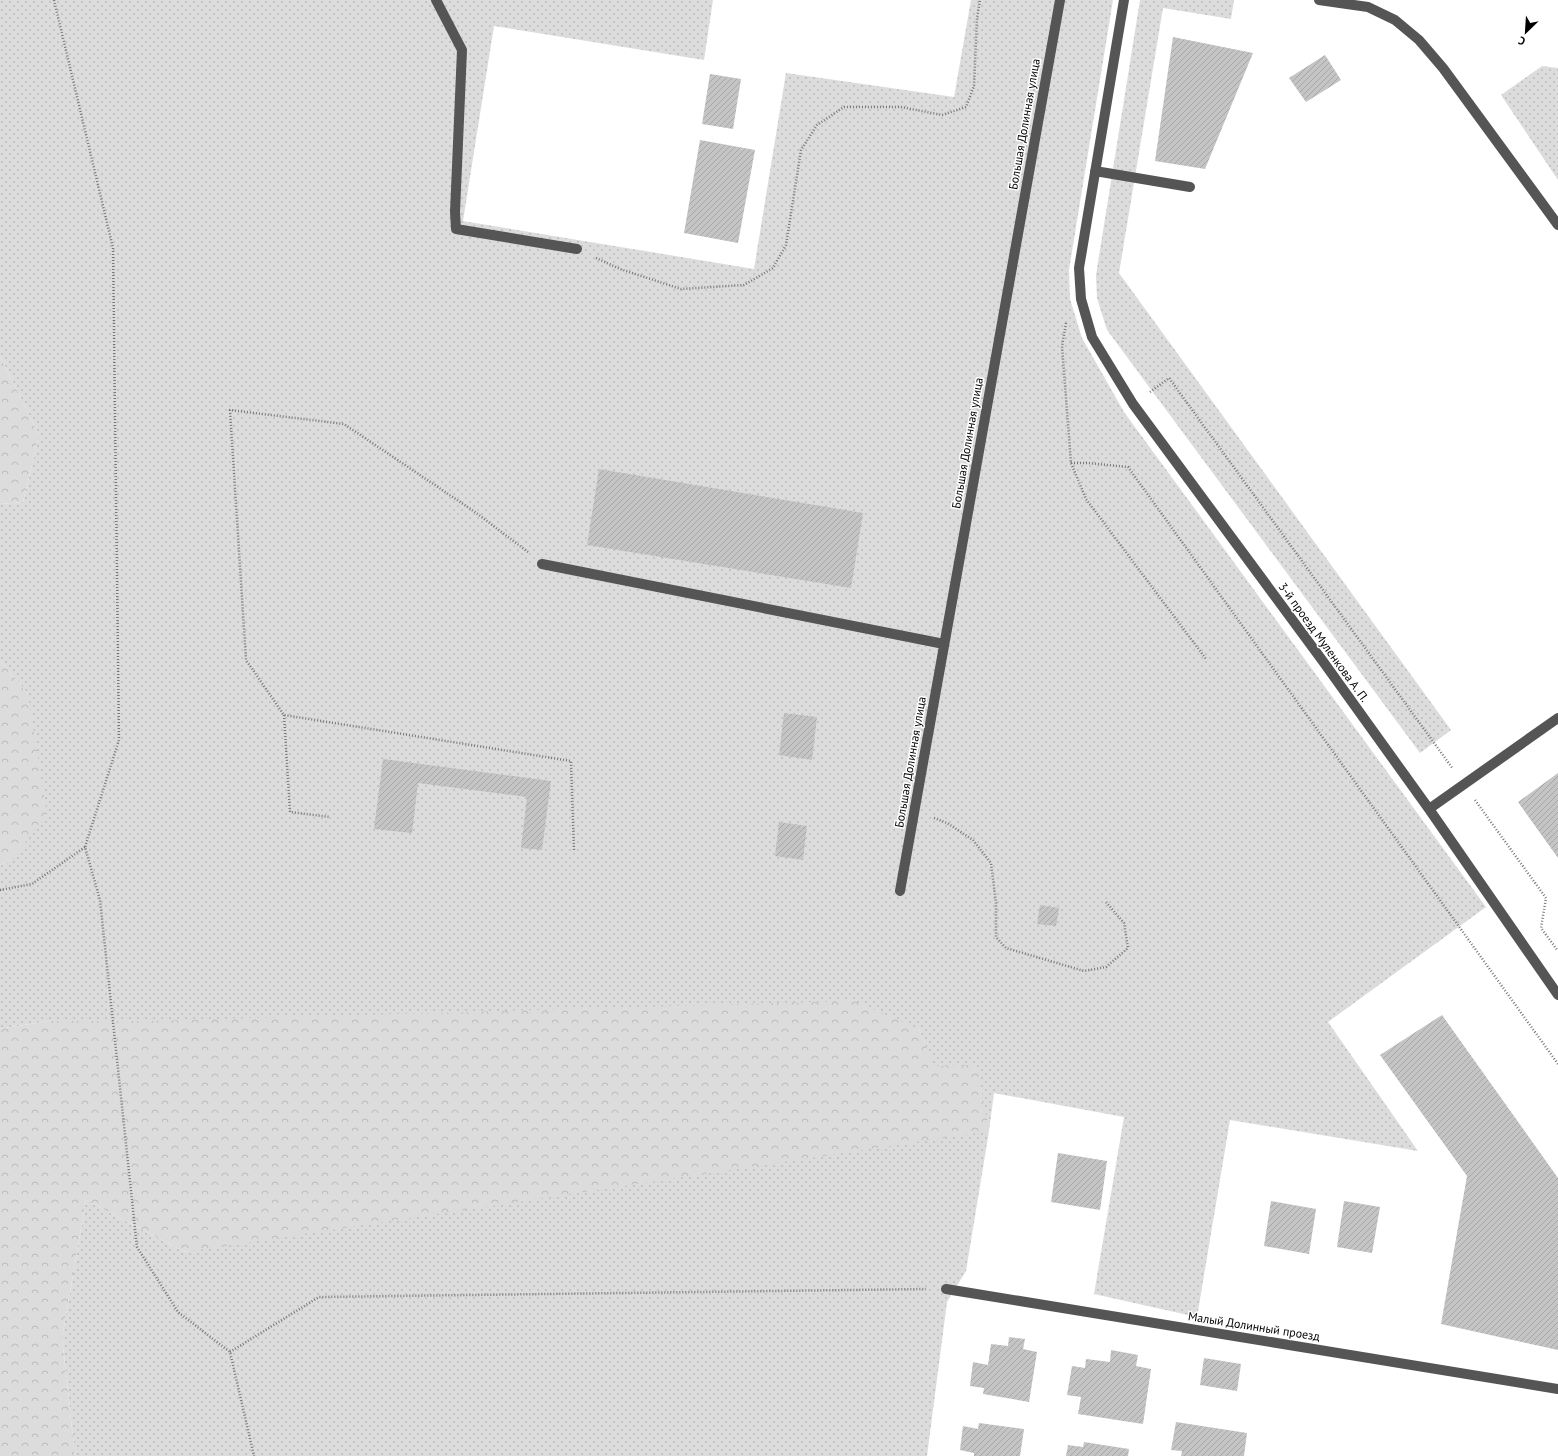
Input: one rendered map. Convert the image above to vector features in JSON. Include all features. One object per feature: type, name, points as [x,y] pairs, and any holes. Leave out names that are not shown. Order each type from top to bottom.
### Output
[{"type":"street","points":[[436,0],[462,50],[455,212],[456,229],[577,249]]},
{"type":"street","name":"Большая Долинная улица","points":[[900,891],[1060,0]]},
{"type":"street","points":[[1081,299],[1079,268],[1124,0]]},
{"type":"street","points":[[1319,0],[1368,7],[1394,20],[1419,40],[1443,68],[1558,225]]},
{"type":"street","points":[[1095,171],[1190,187]]},
{"type":"street","name":"3-й проезд Муленкова А. П.","points":[[1081,299],[1092,337],[1133,404],[1322,660],[1429,809],[1558,995]]},
{"type":"street","points":[[542,564],[944,644]]},
{"type":"street","points":[[1429,809],[1558,718]]},
{"type":"street","name":"Малый Долинный проезд","points":[[946,1289],[1558,1389]]},
{"type":"path","points":[[54,0],[113,248],[118,740],[85,847],[100,900],[137,1247],[178,1312],[230,1352],[254,1456]]},
{"type":"path","points":[[577,249],[620,269],[680,289],[744,285],[773,268],[786,245],[801,150],[817,125],[844,107],[901,107],[942,115],[966,107],[974,86],[977,18],[980,0]]},
{"type":"path","points":[[1081,299],[1069,308],[1062,346],[1071,463],[1086,499],[1206,659]]},
{"type":"path","points":[[1133,404],[1169,378],[1546,898],[1541,928],[1558,951]]},
{"type":"path","points":[[330,817],[290,812],[284,715],[246,660],[230,410],[344,424],[475,512],[542,564]]},
{"type":"path","points":[[1071,463],[1128,467],[1558,1064]]},
{"type":"path","points":[[284,715],[571,761],[574,851]]},
{"type":"path","points":[[914,811],[947,823],[973,840],[991,863],[996,903],[996,937],[1006,948],[1084,971],[1106,967],[1128,948],[1124,923],[1106,902]]},
{"type":"path","points":[[0,890],[32,884],[85,847]]},
{"type":"path","points":[[230,1352],[319,1298],[946,1289]]},
{"type":"green space","points":[[0,0],[713,0],[704,60],[494,26],[463,221],[754,269],[786,73],[954,97],[971,0],[1113,0],[1069,270],[1070,299],[1082,338],[1124,412],[1486,907],[1328,1022],[1418,1151],[1230,1120],[1197,1317],[1094,1294],[1124,1117],[994,1093],[966,1271],[947,1302],[927,1456],[75,1456],[62,1338],[86,1200],[185,1252],[933,1066],[919,1029],[48,1021],[0,1029],[0,865],[13,859],[28,694],[0,660],[0,504],[23,502],[39,435],[0,356]]},
{"type":"green space","points":[[1140,0],[1234,0],[1231,19],[1163,8],[1119,273],[1451,730],[1420,753],[1107,330],[1097,298],[1096,275]]},
{"type":"green space","points":[[1542,66],[1558,68],[1558,180],[1501,95]]},
{"type":"green space","points":[[0,356],[39,435],[23,502],[0,504]]},
{"type":"green space","points":[[0,660],[28,694],[47,814],[13,859],[0,865]]},
{"type":"green space","points":[[854,1001],[919,1029],[934,1066],[977,1065],[989,1131],[185,1252],[86,1200],[62,1338],[75,1456],[0,1456],[0,1029],[48,1021],[151,1021]]},
{"type":"building","points":[[1173,37],[1253,53],[1205,169],[1155,161]]},
{"type":"building","points":[[1325,55],[1341,80],[1306,102],[1289,78]]},
{"type":"building","points":[[710,74],[741,79],[733,129],[702,124]]},
{"type":"building","points":[[700,140],[755,150],[738,243],[684,233]]},
{"type":"building","points":[[599,469],[863,513],[851,588],[587,545]]},
{"type":"building","points":[[784,713],[817,717],[812,760],[779,755]]},
{"type":"building","points":[[383,759],[551,781],[542,850],[521,848],[527,797],[418,783],[412,833],[374,829]]},
{"type":"building","points":[[1558,773],[1558,858],[1518,802]]},
{"type":"building","points":[[779,822],[807,826],[803,860],[775,856]]},
{"type":"building","points":[[1040,905],[1059,908],[1056,926],[1037,924]]},
{"type":"building","points":[[1442,1015],[1558,1178],[1558,1350],[1441,1324],[1467,1176],[1380,1055]]},
{"type":"building","points":[[1058,1153],[1107,1161],[1100,1210],[1051,1202]]},
{"type":"building","points":[[1271,1201],[1316,1209],[1309,1254],[1264,1246]]},
{"type":"building","points":[[1344,1201],[1380,1207],[1372,1253],[1337,1247]]},
{"type":"building","points":[[1009,1337],[1025,1339],[1023,1349],[1037,1352],[1029,1402],[983,1394],[984,1388],[970,1386],[973,1362],[988,1365],[991,1344],[1008,1346]]},
{"type":"building","points":[[1111,1350],[1138,1355],[1136,1366],[1151,1369],[1143,1424],[1078,1414],[1081,1397],[1067,1395],[1072,1366],[1085,1368],[1086,1359],[1110,1362]]},
{"type":"building","points":[[1204,1358],[1241,1364],[1237,1391],[1200,1385]]},
{"type":"building","points":[[1176,1422],[1247,1433],[1244,1456],[1181,1456],[1182,1451],[1171,1450]]},
{"type":"building","points":[[979,1423],[1024,1429],[1020,1456],[974,1456],[974,1453],[960,1450],[963,1426],[978,1429]]},
{"type":"building","points":[[1084,1442],[1129,1449],[1128,1456],[1066,1456],[1068,1445],[1083,1447]]}]
